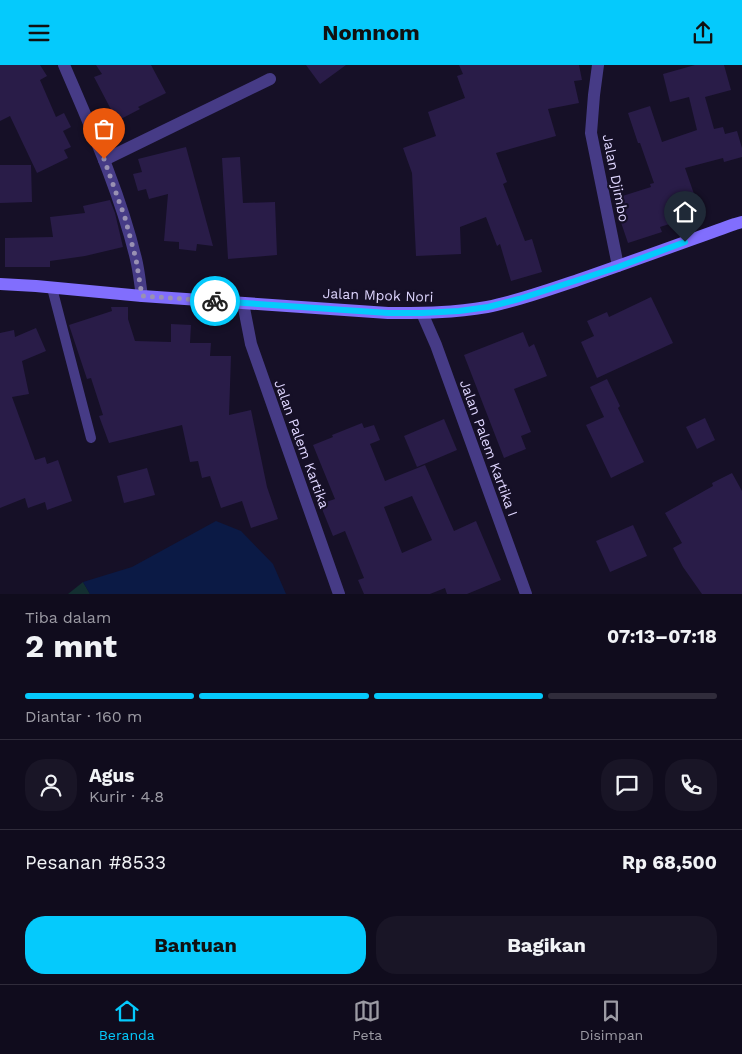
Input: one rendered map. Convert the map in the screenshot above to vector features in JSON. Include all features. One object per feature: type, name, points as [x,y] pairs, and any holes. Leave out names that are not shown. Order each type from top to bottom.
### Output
[{"type":"main road","name":"Jalan Mpok Nori","points":[[0,284],[388,313],[459,311],[504,303],[546,291],[742,222]]},
{"type":"street","points":[[64,65],[104,159],[125,218],[136,259],[142,296]]},
{"type":"street","name":"Jalan Djimbo","points":[[598,65],[591,133],[618,267]]},
{"type":"street","points":[[104,159],[270,79]]},
{"type":"street","name":"Jalan Palem Kartika","points":[[242,303],[251,344],[339,594]]},
{"type":"street","name":"Jalan Palem Kartika I","points":[[422,313],[436,345],[526,594]]},
{"type":"lane","points":[[52,288],[90,438]]},
{"type":"green space","points":[[83,582],[90,594],[68,594]]},
{"type":"water","points":[[216,521],[241,531],[273,564],[286,594],[90,594],[83,582],[132,567]]},
{"type":"building","points":[[0,65],[40,65],[47,76],[40,80],[56,117],[64,113],[71,127],[63,131],[71,147],[64,150],[68,158],[37,173],[10,116],[0,121]]},
{"type":"building","points":[[96,65],[151,65],[166,93],[138,107],[140,109],[117,121],[94,77],[102,74]]},
{"type":"building","points":[[306,65],[346,65],[320,84]]},
{"type":"building","points":[[459,65],[579,65],[582,80],[574,81],[579,103],[548,109],[556,136],[496,153],[507,182],[503,184],[525,241],[532,239],[542,272],[511,281],[500,244],[497,246],[486,217],[460,227],[461,254],[416,256],[412,173],[403,148],[436,136],[428,112],[465,98],[457,76],[463,74]]},
{"type":"building","points":[[695,65],[724,65],[731,90],[705,97],[714,129],[723,127],[725,134],[737,131],[742,148],[742,157],[724,162],[723,158],[685,168],[701,214],[660,227],[662,232],[628,243],[613,199],[651,187],[650,184],[654,183],[628,113],[650,106],[662,142],[697,130],[689,97],[670,102],[663,74]]},
{"type":"building","points":[[186,147],[213,246],[197,244],[196,251],[179,249],[179,242],[164,241],[168,194],[149,199],[146,189],[138,191],[133,174],[142,172],[138,159]]},
{"type":"building","points":[[240,157],[243,203],[275,202],[277,255],[228,259],[222,158]]},
{"type":"building","points":[[0,165],[31,165],[32,202],[0,203]]},
{"type":"building","points":[[110,200],[123,247],[85,256],[50,261],[50,267],[5,267],[5,238],[53,237],[50,217],[85,213],[83,206]]},
{"type":"building","points":[[651,297],[673,343],[597,378],[581,342],[594,336],[587,321],[607,312],[609,317]]},
{"type":"building","points":[[111,307],[128,307],[128,319],[135,341],[171,342],[171,324],[191,325],[190,343],[211,343],[210,356],[231,356],[229,415],[251,410],[267,487],[278,519],[251,528],[242,501],[221,508],[210,476],[202,478],[198,461],[190,462],[182,425],[109,443],[99,416],[103,415],[91,378],[87,379],[69,325],[112,311]]},
{"type":"building","points":[[36,328],[46,351],[22,361],[29,394],[12,397],[35,460],[45,457],[47,464],[58,460],[72,501],[47,510],[45,502],[28,508],[25,498],[0,508],[0,333],[14,330],[15,337]]},
{"type":"building","points":[[523,332],[529,347],[534,344],[547,376],[514,389],[531,432],[521,436],[526,449],[504,458],[464,355]]},
{"type":"building","points":[[607,379],[620,406],[618,408],[644,462],[611,478],[586,425],[604,417],[590,387]]},
{"type":"building","points":[[705,418],[715,440],[697,449],[686,427]]},
{"type":"building","points":[[444,419],[457,450],[417,467],[404,436]]},
{"type":"building","points":[[362,423],[364,428],[374,425],[380,440],[370,444],[385,481],[425,465],[454,531],[476,521],[501,580],[467,594],[447,594],[445,588],[430,594],[364,594],[358,580],[364,578],[345,531],[333,536],[320,504],[335,499],[313,445],[333,437],[332,435]],"holes":[[[412,496],[432,540],[402,553],[384,507]]]},
{"type":"building","points":[[147,468],[155,495],[124,503],[117,476]]},
{"type":"building","points":[[732,473],[742,491],[742,594],[702,594],[683,567],[673,548],[682,543],[665,513],[713,486],[712,483]]},
{"type":"building","points":[[633,525],[647,556],[610,572],[596,541]]},
{"type":"way so far","points":[[104,159],[125,218],[136,259],[142,296],[215,301]]},
{"type":"route","points":[[215,301],[388,313],[459,311],[488,307],[546,291],[685,242]]}]
